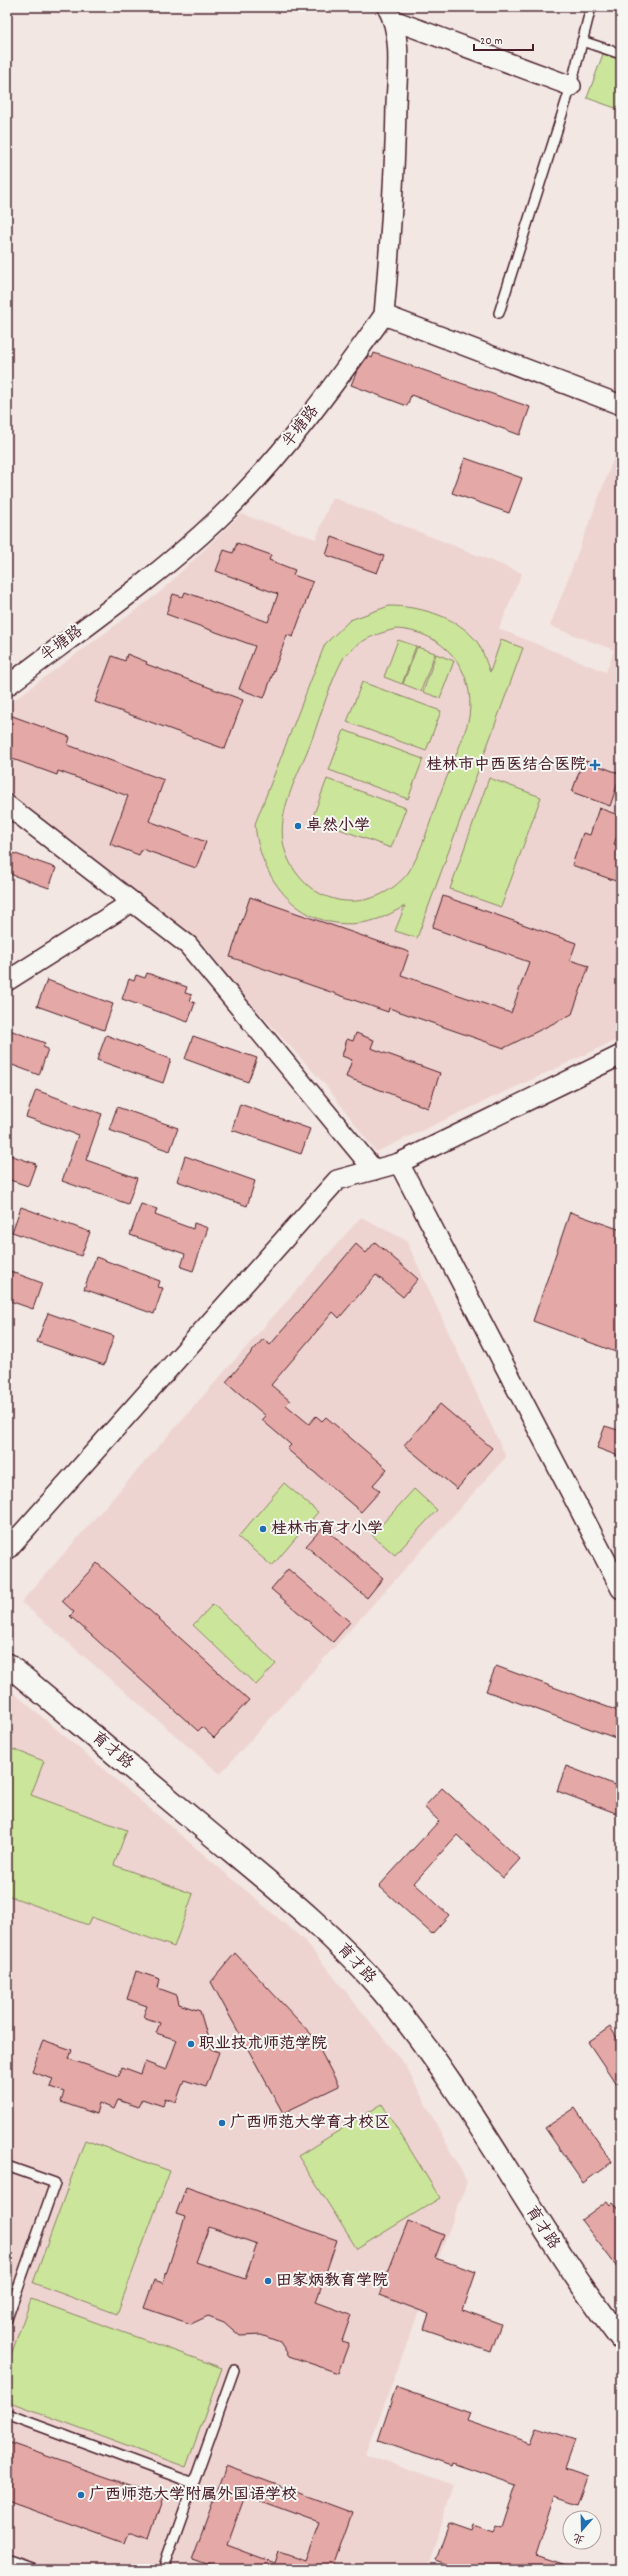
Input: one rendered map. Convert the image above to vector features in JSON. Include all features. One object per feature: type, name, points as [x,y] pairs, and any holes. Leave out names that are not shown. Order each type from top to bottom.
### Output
[{"type":"main road","name":"育才路","points":[[7,1664],[273,1885],[330,1936],[382,1992],[432,2055],[551,2242],[621,2339]]},
{"type":"street","points":[[390,14],[571,86]]},
{"type":"street","points":[[390,14],[397,55],[395,184],[384,315],[621,405]]},
{"type":"street","name":"半塘路","points":[[7,686],[147,578],[218,519],[273,461],[330,390],[384,315]]},
{"type":"street","points":[[7,805],[188,945],[374,1170]]},
{"type":"street","points":[[7,981],[132,902]]},
{"type":"street","points":[[7,1550],[337,1180],[399,1163],[621,1055]]},
{"type":"street","points":[[399,1163],[621,1589]]},
{"type":"lane","points":[[499,313],[571,86],[591,7]]},
{"type":"lane","points":[[582,41],[621,54]]},
{"type":"lane","points":[[7,2166],[55,2183],[7,2319]]},
{"type":"lane","points":[[163,2569],[234,2370]]},
{"type":"lane","points":[[7,2414],[194,2483]]},
{"type":"lane","points":[[7,2559],[35,2569]]},
{"type":"shaded area","name":"卓然小学","points":[[616,452],[621,454],[621,1038],[376,1152],[327,1087],[239,990],[202,943],[7,793],[7,705],[159,593],[241,514],[316,539],[332,497],[522,573],[499,629],[606,672],[614,650],[550,626]]},
{"type":"shaded area","name":"桂林市育才小学","points":[[361,1217],[406,1240],[506,1457],[220,1774],[21,1602]]},
{"type":"shaded area","name":"广西师范大学育才校区","points":[[7,1687],[304,1940],[405,2065],[467,2182],[366,2454],[454,2485],[426,2569],[7,2569]]},
{"type":"green space","points":[[603,54],[621,60],[621,110],[587,98]]},
{"type":"green space","points":[[389,606],[400,606],[434,613],[455,622],[472,636],[481,648],[490,672],[501,640],[523,648],[417,938],[395,931],[405,906],[379,919],[351,924],[329,922],[309,914],[292,902],[278,886],[266,867],[259,846],[255,824],[325,644],[350,620]],"holes":[[[396,629],[413,631],[442,645],[453,656],[461,669],[467,683],[470,700],[467,725],[422,845],[408,873],[394,887],[377,896],[358,901],[338,900],[321,894],[306,884],[298,875],[288,858],[283,841],[283,824],[286,807],[330,687],[344,657],[368,638],[381,633]]]},
{"type":"green space","points":[[398,640],[416,646],[402,684],[384,677]]},
{"type":"green space","points":[[417,647],[435,653],[421,691],[403,684]]},
{"type":"green space","points":[[436,654],[454,661],[440,698],[423,692]]},
{"type":"green space","points":[[362,682],[441,711],[426,751],[347,722]]},
{"type":"green space","points":[[344,730],[423,759],[408,799],[329,770]]},
{"type":"green space","points":[[489,778],[541,797],[501,907],[450,889]]},
{"type":"green space","points":[[327,779],[406,808],[391,848],[312,819]]},
{"type":"green space","points":[[284,1483],[318,1512],[272,1566],[238,1537]]},
{"type":"green space","points":[[414,1489],[437,1510],[395,1555],[372,1535]]},
{"type":"green space","points":[[213,1604],[276,1664],[256,1685],[193,1625]]},
{"type":"green space","points":[[7,1747],[44,1761],[31,1795],[127,1830],[114,1865],[193,1894],[174,1947],[91,1917],[88,1925],[7,1895]]},
{"type":"green space","points":[[382,2104],[440,2198],[357,2249],[298,2156]]},
{"type":"green space","points":[[85,2140],[170,2171],[117,2314],[33,2283]]},
{"type":"green space","points":[[31,2299],[222,2368],[186,2467],[7,2401],[7,2366]]},
{"type":"building","points":[[374,353],[530,407],[520,435],[411,395],[407,406],[351,385],[356,373],[368,356],[372,358]]},
{"type":"building","points":[[465,458],[522,478],[509,513],[452,493]]},
{"type":"building","points":[[332,537],[384,556],[377,573],[326,555]]},
{"type":"building","points":[[237,543],[271,555],[269,560],[295,570],[293,575],[313,582],[293,637],[287,635],[264,698],[239,689],[255,646],[166,614],[173,594],[183,597],[185,592],[268,622],[278,594],[216,571],[224,550],[233,553]]},
{"type":"building","points":[[127,654],[147,662],[146,664],[243,700],[225,749],[95,702],[112,656],[125,661]]},
{"type":"building","points":[[7,714],[70,737],[68,745],[164,780],[149,821],[206,842],[196,868],[142,849],[139,855],[110,844],[128,796],[58,771],[57,775],[7,757]]},
{"type":"building","points":[[583,760],[621,774],[610,806],[572,792]]},
{"type":"building","points":[[599,808],[621,816],[621,826],[614,844],[621,846],[621,883],[572,865],[583,833],[590,835]]},
{"type":"building","points":[[7,851],[56,868],[49,888],[7,873]]},
{"type":"building","points":[[443,896],[576,943],[570,960],[589,966],[572,1014],[504,1048],[389,1008],[388,1012],[230,957],[250,897],[409,952],[401,975],[511,1013],[529,962],[432,928]]},
{"type":"building","points":[[147,973],[187,987],[185,993],[192,995],[190,1001],[195,1003],[188,1022],[122,999],[129,979],[134,981],[136,975],[145,978]]},
{"type":"building","points":[[47,980],[113,1004],[104,1030],[37,1006]]},
{"type":"building","points":[[7,1029],[45,1043],[43,1047],[48,1049],[39,1075],[7,1063]]},
{"type":"building","points":[[356,1033],[374,1040],[371,1048],[440,1073],[428,1108],[346,1077],[352,1060],[342,1056],[347,1039],[353,1041]]},
{"type":"building","points":[[106,1035],[171,1059],[163,1083],[97,1060]]},
{"type":"building","points":[[193,1036],[257,1058],[248,1082],[185,1059]]},
{"type":"building","points":[[36,1090],[102,1114],[86,1160],[137,1178],[128,1204],[62,1181],[78,1135],[26,1117]]},
{"type":"building","points":[[240,1104],[310,1129],[301,1154],[232,1130]]},
{"type":"building","points":[[117,1107],[178,1128],[170,1151],[109,1130]]},
{"type":"building","points":[[7,1154],[36,1164],[28,1186],[7,1179]]},
{"type":"building","points":[[185,1156],[255,1181],[247,1206],[177,1181]]},
{"type":"building","points":[[141,1204],[157,1209],[155,1215],[193,1229],[194,1223],[208,1228],[193,1271],[181,1267],[185,1254],[130,1235]]},
{"type":"building","points":[[21,1207],[90,1232],[81,1256],[12,1232]]},
{"type":"building","points":[[570,1212],[621,1230],[621,1354],[533,1321]]},
{"type":"building","points":[[375,1242],[418,1279],[403,1297],[376,1275],[339,1318],[333,1312],[271,1385],[290,1401],[286,1405],[309,1424],[316,1416],[322,1421],[326,1417],[387,1469],[373,1485],[380,1491],[361,1512],[287,1449],[291,1445],[262,1420],[266,1416],[226,1382],[263,1339],[270,1345],[356,1244],[366,1253]]},
{"type":"building","points":[[96,1257],[160,1281],[158,1287],[163,1288],[154,1314],[84,1289]]},
{"type":"building","points":[[7,1270],[42,1283],[33,1309],[7,1300]]},
{"type":"building","points":[[48,1313],[114,1336],[104,1365],[37,1342]]},
{"type":"building","points":[[440,1404],[492,1448],[457,1489],[404,1445]]},
{"type":"building","points":[[605,1426],[621,1431],[621,1457],[597,1448]]},
{"type":"building","points":[[323,1527],[383,1578],[367,1598],[306,1546]]},
{"type":"building","points":[[97,1563],[249,1700],[214,1738],[202,1727],[198,1731],[70,1616],[74,1612],[62,1601]]},
{"type":"building","points":[[288,1569],[350,1622],[333,1642],[271,1589]]},
{"type":"building","points":[[496,1666],[621,1712],[621,1740],[486,1691]]},
{"type":"building","points":[[566,1766],[621,1787],[621,1815],[557,1791]]},
{"type":"building","points":[[442,1788],[520,1859],[503,1878],[457,1835],[414,1883],[449,1915],[432,1934],[379,1886],[439,1821],[424,1807]]},
{"type":"building","points":[[235,1953],[312,2035],[339,2086],[283,2113],[211,1982]]},
{"type":"building","name":"职业技术师范学院","points":[[136,1971],[160,1979],[158,1988],[177,1995],[179,2004],[200,2011],[211,2049],[219,2052],[206,2087],[184,2080],[176,2102],[165,2098],[163,2106],[142,2099],[138,2107],[118,2100],[114,2109],[99,2103],[96,2114],[61,2102],[64,2092],[50,2087],[53,2079],[32,2072],[43,2040],[72,2050],[69,2059],[119,2076],[122,2067],[141,2074],[145,2062],[166,2070],[177,2040],[156,2033],[160,2023],[143,2017],[147,2006],[127,1999]]},
{"type":"building","points":[[610,2027],[621,2044],[621,2091],[588,2042]]},
{"type":"building","points":[[575,2108],[612,2162],[583,2183],[545,2128]]},
{"type":"building","name":"田家炳教育学院","points":[[186,2187],[337,2240],[316,2302],[351,2315],[342,2341],[349,2343],[338,2373],[289,2356],[280,2342],[261,2335],[240,2336],[224,2322],[208,2316],[191,2324],[144,2308],[154,2280],[163,2283],[185,2217],[176,2214]],"holes":[[[209,2227],[257,2244],[245,2279],[196,2262]]]},
{"type":"building","points":[[607,2201],[610,2205],[613,2202],[621,2212],[621,2272],[581,2220]]},
{"type":"building","points":[[408,2221],[444,2235],[435,2258],[476,2272],[463,2310],[501,2324],[491,2352],[424,2329],[429,2314],[379,2295]]},
{"type":"building","points":[[396,2387],[470,2413],[467,2421],[531,2443],[537,2427],[575,2440],[565,2468],[588,2476],[578,2504],[555,2496],[536,2555],[569,2566],[569,2569],[460,2569],[435,2560],[448,2524],[471,2532],[473,2526],[493,2533],[496,2526],[502,2528],[516,2485],[452,2463],[451,2466],[378,2441]]},
{"type":"building","name":"广西师范大学附属外国语学校","points":[[7,2442],[163,2497],[149,2539],[128,2532],[124,2543],[7,2501]]},
{"type":"building","name":"广西师范大学附属外国语学校","points":[[226,2466],[353,2513],[333,2569],[220,2569],[192,2559]],"holes":[[[245,2496],[319,2523],[305,2560],[279,2551],[275,2563],[227,2545]]]},
{"type":"place","name":"桂林市中西医结合医院","points":[[595,765]]},
{"type":"place","name":"卓然小学","points":[[298,826]]},
{"type":"place","name":"桂林市育才小学","points":[[263,1529]]},
{"type":"place","name":"职业技术师范学院","points":[[191,2044]]},
{"type":"place","name":"广西师范大学育才校区","points":[[222,2123]]},
{"type":"place","name":"田家炳教育学院","points":[[268,2281]]},
{"type":"place","name":"广西师范大学附属外国语学校","points":[[81,2495]]}]
